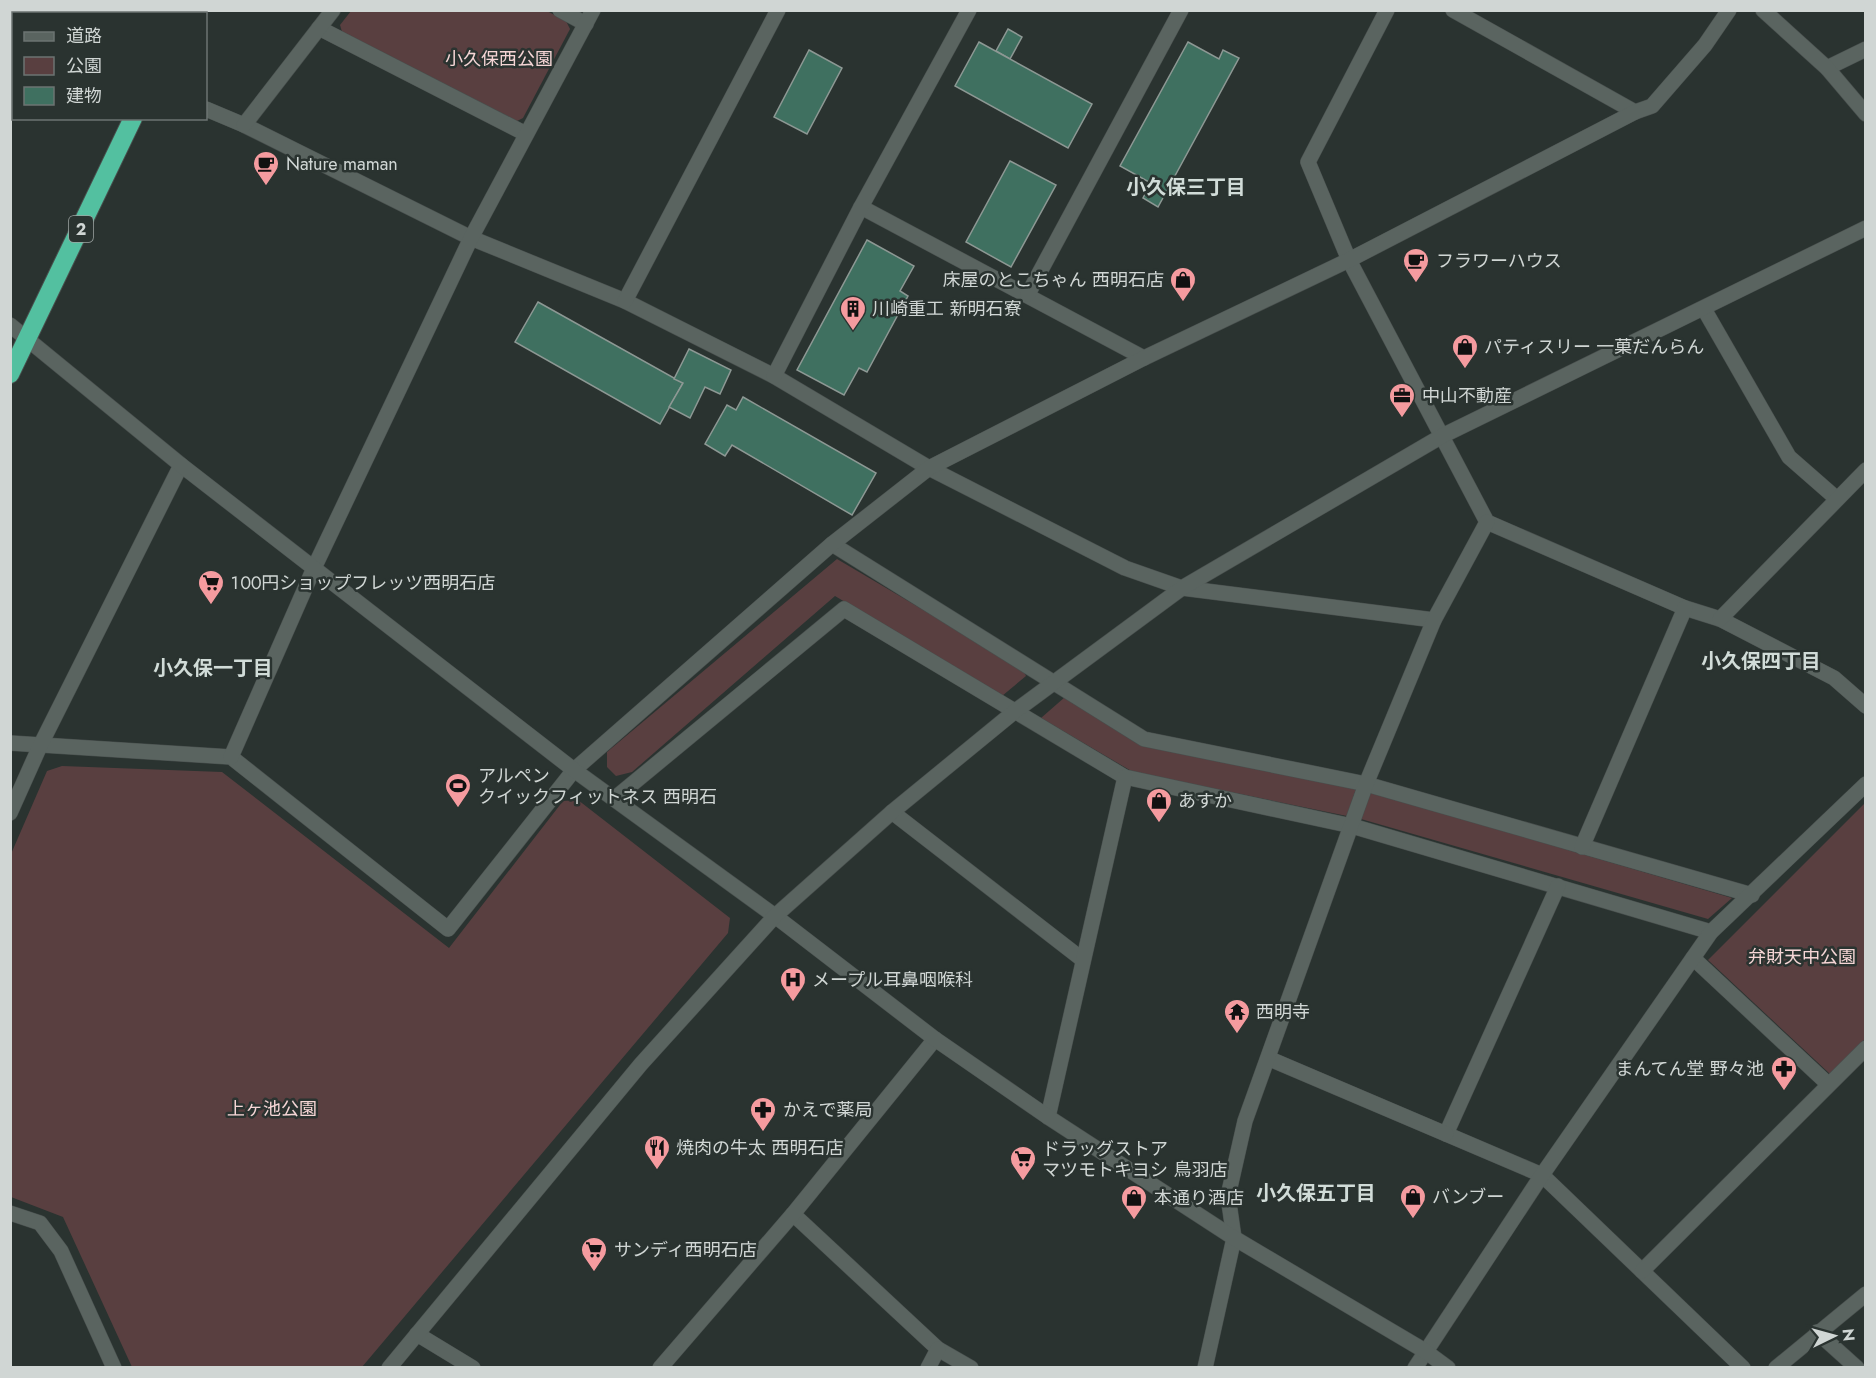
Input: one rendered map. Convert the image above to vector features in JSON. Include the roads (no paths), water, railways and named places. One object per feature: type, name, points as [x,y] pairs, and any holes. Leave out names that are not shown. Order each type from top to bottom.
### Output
[{"type":"highway","name":"2","points":[[10,374],[132,120]]},
{"type":"street","points":[[244,125],[333,10]]},
{"type":"street","points":[[231,757],[314,568],[471,238],[590,17],[560,10]]},
{"type":"street","points":[[625,301],[778,10]]},
{"type":"street","points":[[774,376],[861,207],[969,10]]},
{"type":"street","points":[[1028,294],[1181,10]]},
{"type":"street","points":[[1387,10],[1308,162],[1349,260],[1487,522],[1685,608],[1720,619],[1834,678],[1866,706]]},
{"type":"street","points":[[1453,10],[1635,112]]},
{"type":"street","points":[[10,744],[231,757],[448,928],[574,770],[832,544],[929,468],[1144,358],[1349,260],[1635,112],[1652,106],[1705,45],[1729,10]]},
{"type":"street","points":[[1763,10],[1827,68],[1866,114]]},
{"type":"street","points":[[319,28],[526,134]]},
{"type":"street","points":[[1827,68],[1866,49]]},
{"type":"street","points":[[207,109],[244,125],[471,238],[625,301],[774,376],[929,468],[1125,568],[1182,588],[1434,620]]},
{"type":"street","points":[[861,207],[1028,294],[1144,358]]},
{"type":"street","points":[[389,1368],[641,1064],[775,916],[892,812],[1014,712],[1182,588],[1442,435],[1866,228]]},
{"type":"street","points":[[1704,309],[1789,457],[1837,499]]},
{"type":"street","points":[[10,326],[181,465],[574,770],[775,916],[935,1039],[1048,1117],[1234,1238],[1425,1351],[1448,1368]]},
{"type":"street","points":[[10,813],[40,747],[181,465]]},
{"type":"street","points":[[1720,619],[1866,470]]},
{"type":"street","points":[[1205,1368],[1234,1238],[1228,1196],[1245,1121],[1270,1059],[1366,784],[1434,620],[1487,522]]},
{"type":"street","points":[[832,544],[1144,739],[1366,784],[1752,895]]},
{"type":"street","points":[[1582,847],[1685,608]]},
{"type":"street","points":[[614,799],[844,609],[1125,777],[1352,826],[1711,932]]},
{"type":"street","points":[[1048,1117],[1125,777]]},
{"type":"street","points":[[1415,1368],[1542,1175],[1711,932],[1866,784]]},
{"type":"street","points":[[892,812],[1083,960]]},
{"type":"street","points":[[1446,1134],[1558,886]]},
{"type":"street","points":[[1693,958],[1828,1084]]},
{"type":"street","points":[[660,1368],[793,1214],[935,1039]]},
{"type":"street","points":[[1641,1271],[1866,1048]]},
{"type":"street","points":[[1270,1059],[1542,1175],[1743,1368]]},
{"type":"street","points":[[10,1213],[40,1223],[62,1251],[114,1368]]},
{"type":"street","points":[[793,1214],[938,1349],[972,1368]]},
{"type":"street","points":[[1776,1368],[1866,1294]]},
{"type":"street","points":[[1817,1332],[1857,1368]]},
{"type":"street","points":[[417,1334],[472,1368]]},
{"type":"street","points":[[927,1368],[938,1349]]},
{"type":"place","name":"Nature maman","points":[[266,187]]},
{"type":"place","name":"フラワーハウス","points":[[1416,284]]},
{"type":"place","name":"床屋のとこちゃん 西明石店","points":[[1183,303]]},
{"type":"place","name":"川崎重工 新明石寮","points":[[853,332]]},
{"type":"place","name":"パティスリー 一菓だんらん","points":[[1465,370]]},
{"type":"place","name":"中山不動産","points":[[1402,419]]},
{"type":"place","name":"１００円ショップフレッツ西明石店","points":[[211,606]]},
{"type":"place","name":"アルペン クイックフィットネス 西明石","points":[[458,809]]},
{"type":"place","name":"あすか","points":[[1159,824]]},
{"type":"place","name":"メープル耳鼻咽喉科","points":[[793,1003]]},
{"type":"place","name":"西明寺","points":[[1237,1035]]},
{"type":"place","name":"まんてん堂 野々池","points":[[1784,1092]]},
{"type":"place","name":"かえで薬局","points":[[763,1133]]},
{"type":"place","name":"焼肉の牛太 西明石店","points":[[657,1171]]},
{"type":"place","name":"ドラッグストア マツモトキヨシ 鳥羽店","points":[[1023,1182]]},
{"type":"place","name":"バンブー","points":[[1413,1220]]},
{"type":"place","name":"本通り酒店","points":[[1134,1221]]},
{"type":"place","name":"サンディ西明石店","points":[[594,1273]]},
{"type":"district","name":"小久保三丁目","points":[[1186,187]]},
{"type":"district","name":"小久保四丁目","points":[[1761,661]]},
{"type":"district","name":"小久保一丁目","points":[[213,668]]},
{"type":"district","name":"小久保五丁目","points":[[1316,1193]]},
{"type":"park label","name":"小久保西公園","points":[[499,59]]},
{"type":"park label","name":"弁財天中公園","points":[[1802,957]]},
{"type":"park label","name":"上ヶ池公園","points":[[272,1109]]}]
